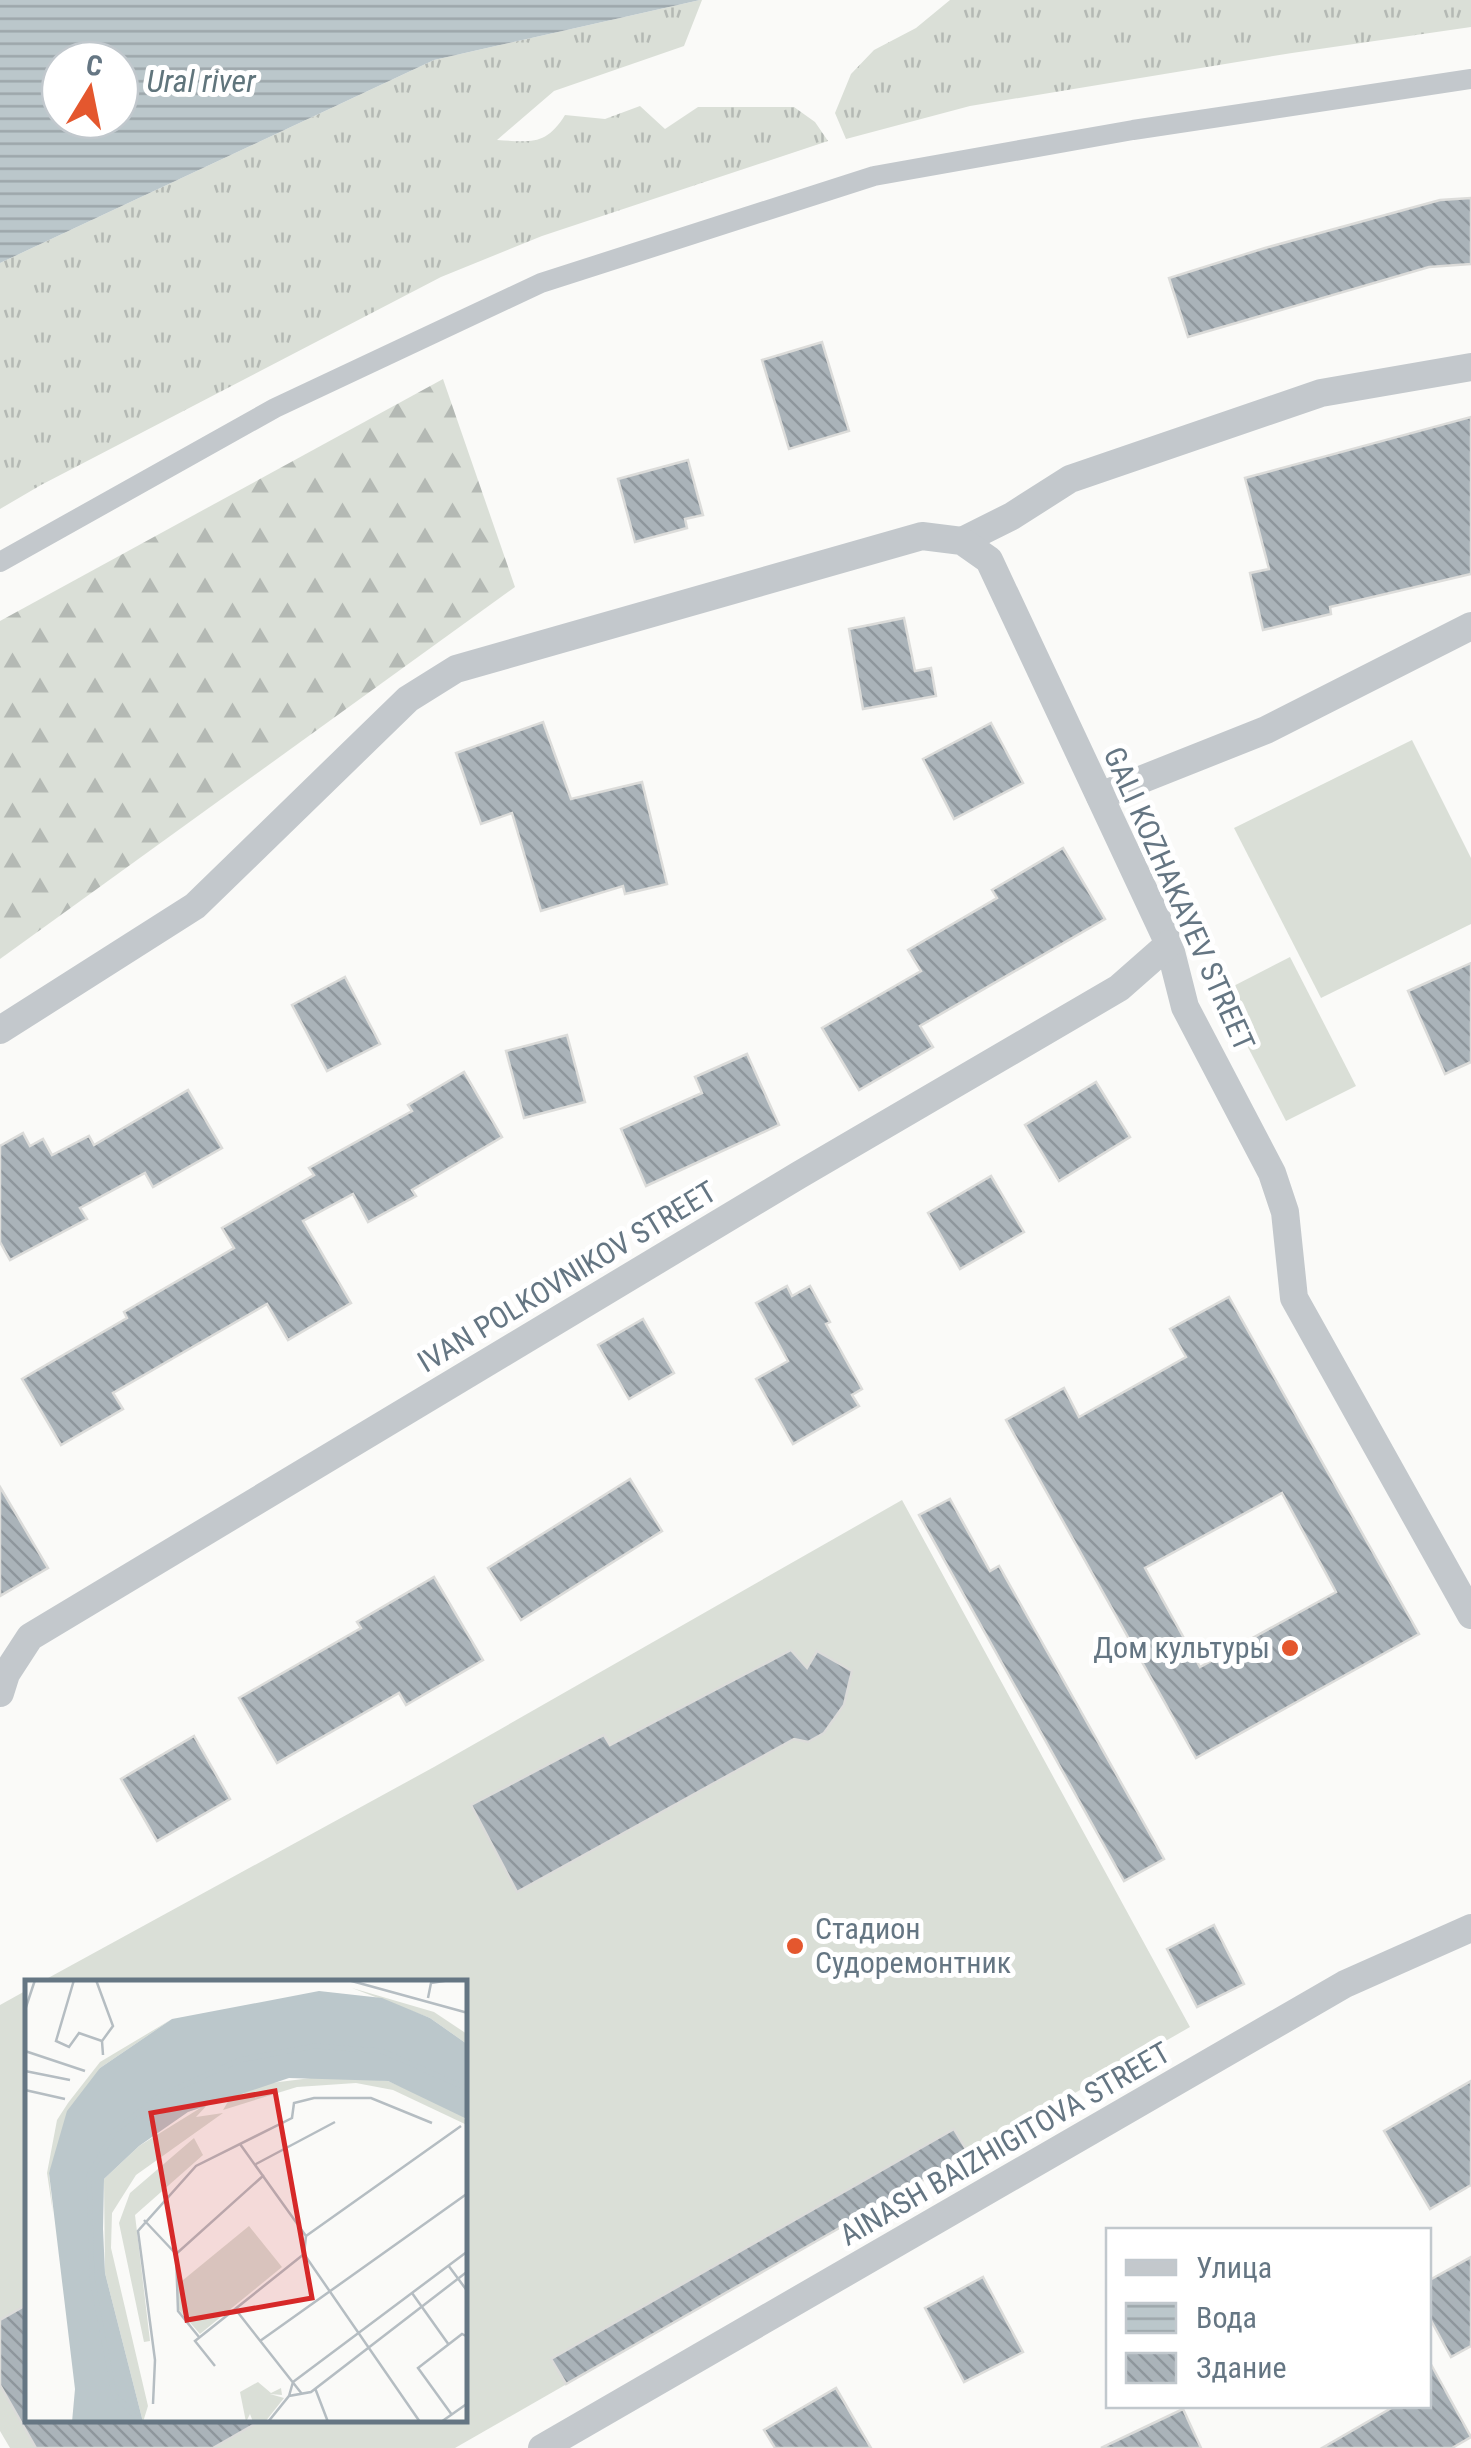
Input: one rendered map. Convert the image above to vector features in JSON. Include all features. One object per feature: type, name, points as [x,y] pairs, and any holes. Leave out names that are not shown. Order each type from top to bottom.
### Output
[{"type":"street","points":[[0,562],[275,408],[541,283],[874,176],[1133,130],[1471,79]]},
{"type":"street","points":[[0,1030],[196,906],[408,700],[456,669],[922,536],[962,541],[1070,480],[1322,394],[1471,367]]},
{"type":"street","name":"GALI KOZHAKAYEV STREET","points":[[962,541],[988,560],[1169,944],[1186,1007],[1272,1174],[1285,1212],[1294,1298],[1471,1614]]},
{"type":"street","points":[[1100,796],[1266,730],[1471,626]]},
{"type":"street","name":"IVAN POLKOVNIKOV STREET","points":[[2,1677],[30,1637],[1119,988],[1169,944]]},
{"type":"street","name":"AINASH BAIZHIGITOVA STREET","points":[[542,2448],[583,2439],[1345,1984],[1471,1928]]},
{"type":"green space","points":[[702,0],[684,46],[554,91],[497,140],[536,140],[551,132],[565,115],[605,119],[640,106],[665,129],[698,107],[794,107],[815,122],[828,141],[542,236],[441,277],[0,509],[0,263],[434,60]]},
{"type":"green space","points":[[950,0],[1471,0],[1471,27],[970,106],[846,139],[835,113],[851,74],[874,50],[916,28]]},
{"type":"green space","points":[[443,379],[515,587],[0,959],[0,621]]},
{"type":"green space","points":[[1412,740],[1471,858],[1471,924],[1321,998],[1234,828]]},
{"type":"green space","points":[[1290,957],[1356,1086],[1286,1121],[1220,993]]},
{"type":"green space","name":"Стадион Судоремонтник","points":[[902,1500],[1190,2027],[455,2448],[10,2448],[0,2431],[0,2005],[25,1991],[25,2423],[468,2423],[468,1980],[44,1980],[434,1767]]},
{"type":"water","name":"Ural river","points":[[0,0],[700,0],[434,60],[0,263]]},
{"type":"building","points":[[1471,198],[1471,264],[1429,267],[1188,337],[1169,278],[1440,200]]},
{"type":"building","points":[[822,342],[849,431],[789,449],[762,360]]},
{"type":"building","points":[[1471,417],[1471,574],[1330,607],[1331,614],[1263,630],[1250,573],[1269,569],[1245,478]]},
{"type":"building","points":[[688,460],[703,515],[685,519],[687,528],[635,542],[618,479]]},
{"type":"building","points":[[904,618],[915,671],[931,668],[936,696],[863,709],[849,629]]},
{"type":"building","points":[[543,722],[571,799],[642,782],[667,884],[625,894],[623,886],[541,911],[512,813],[481,824],[456,753]]},
{"type":"building","points":[[991,723],[1023,783],[954,819],[923,759]]},
{"type":"building","points":[[1063,848],[1105,919],[920,1026],[933,1047],[859,1090],[822,1028],[921,971],[908,950],[997,898],[992,890]]},
{"type":"building","points":[[1471,963],[1471,1062],[1445,1074],[1408,991]]},
{"type":"building","points":[[345,977],[380,1044],[327,1071],[292,1005]]},
{"type":"building","points":[[567,1035],[585,1102],[524,1118],[506,1051]]},
{"type":"building","points":[[747,1054],[779,1125],[646,1186],[621,1129],[702,1093],[695,1077]]},
{"type":"building","points":[[464,1072],[502,1137],[412,1190],[416,1196],[368,1222],[353,1194],[303,1221],[351,1303],[288,1340],[267,1304],[113,1393],[123,1409],[61,1445],[22,1379],[127,1318],[124,1312],[234,1248],[222,1228],[314,1175],[309,1168],[412,1111],[408,1105]]},
{"type":"building","points":[[1096,1082],[1130,1137],[1059,1181],[1025,1125]]},
{"type":"building","points":[[188,1090],[222,1148],[153,1187],[145,1173],[80,1208],[87,1219],[10,1260],[0,1242],[0,1146],[23,1133],[30,1146],[43,1139],[52,1155],[89,1136],[94,1145]]},
{"type":"building","points":[[991,1176],[1024,1232],[960,1269],[928,1213]]},
{"type":"building","points":[[787,1286],[792,1296],[810,1286],[862,1389],[852,1395],[859,1406],[793,1444],[756,1379],[788,1361],[756,1303]]},
{"type":"building","points":[[1229,1297],[1419,1634],[1196,1758],[1006,1420],[1064,1388],[1079,1417],[1186,1357],[1170,1329]],"holes":[[[1282,1493],[1336,1592],[1200,1667],[1145,1568]]]},
{"type":"building","points":[[643,1319],[674,1373],[629,1399],[598,1345]]},
{"type":"building","points":[[630,1479],[662,1531],[521,1620],[488,1568]]},
{"type":"building","points":[[0,1487],[48,1568],[0,1596]]},
{"type":"building","points":[[950,1499],[990,1571],[999,1566],[1164,1859],[1124,1881],[919,1515]]},
{"type":"building","points":[[434,1577],[483,1660],[406,1705],[399,1693],[277,1763],[239,1698],[361,1628],[357,1622]]},
{"type":"building","points":[[791,1650],[807,1668],[817,1651],[852,1671],[844,1705],[824,1733],[808,1742],[794,1739],[517,1892],[471,1805],[604,1735],[610,1745]]},
{"type":"building","points":[[194,1736],[230,1799],[157,1841],[121,1779]]},
{"type":"building","points":[[1214,1925],[1244,1984],[1197,2007],[1167,1949]]},
{"type":"building","points":[[1471,2081],[1471,2185],[1430,2209],[1384,2131]]},
{"type":"building","points":[[954,2129],[969,2154],[566,2384],[551,2359]]},
{"type":"building","points":[[1471,2257],[1471,2346],[1451,2357],[1431,2320],[1431,2279]]},
{"type":"building","points":[[983,2277],[1023,2352],[964,2382],[925,2308]]},
{"type":"building","points":[[25,2306],[25,2423],[257,2423],[213,2448],[36,2448],[0,2385],[0,2320]]},
{"type":"building","points":[[1431,2364],[1471,2437],[1452,2448],[1322,2448],[1392,2408],[1431,2408]]},
{"type":"building","points":[[836,2388],[871,2448],[775,2448],[764,2430]]},
{"type":"building","points":[[1183,2409],[1201,2448],[1101,2448]]},
{"type":"place","name":"Дом культуры","points":[[1290,1648]]},
{"type":"place","name":"Стадион Судоремонтник","points":[[795,1946]]}]
